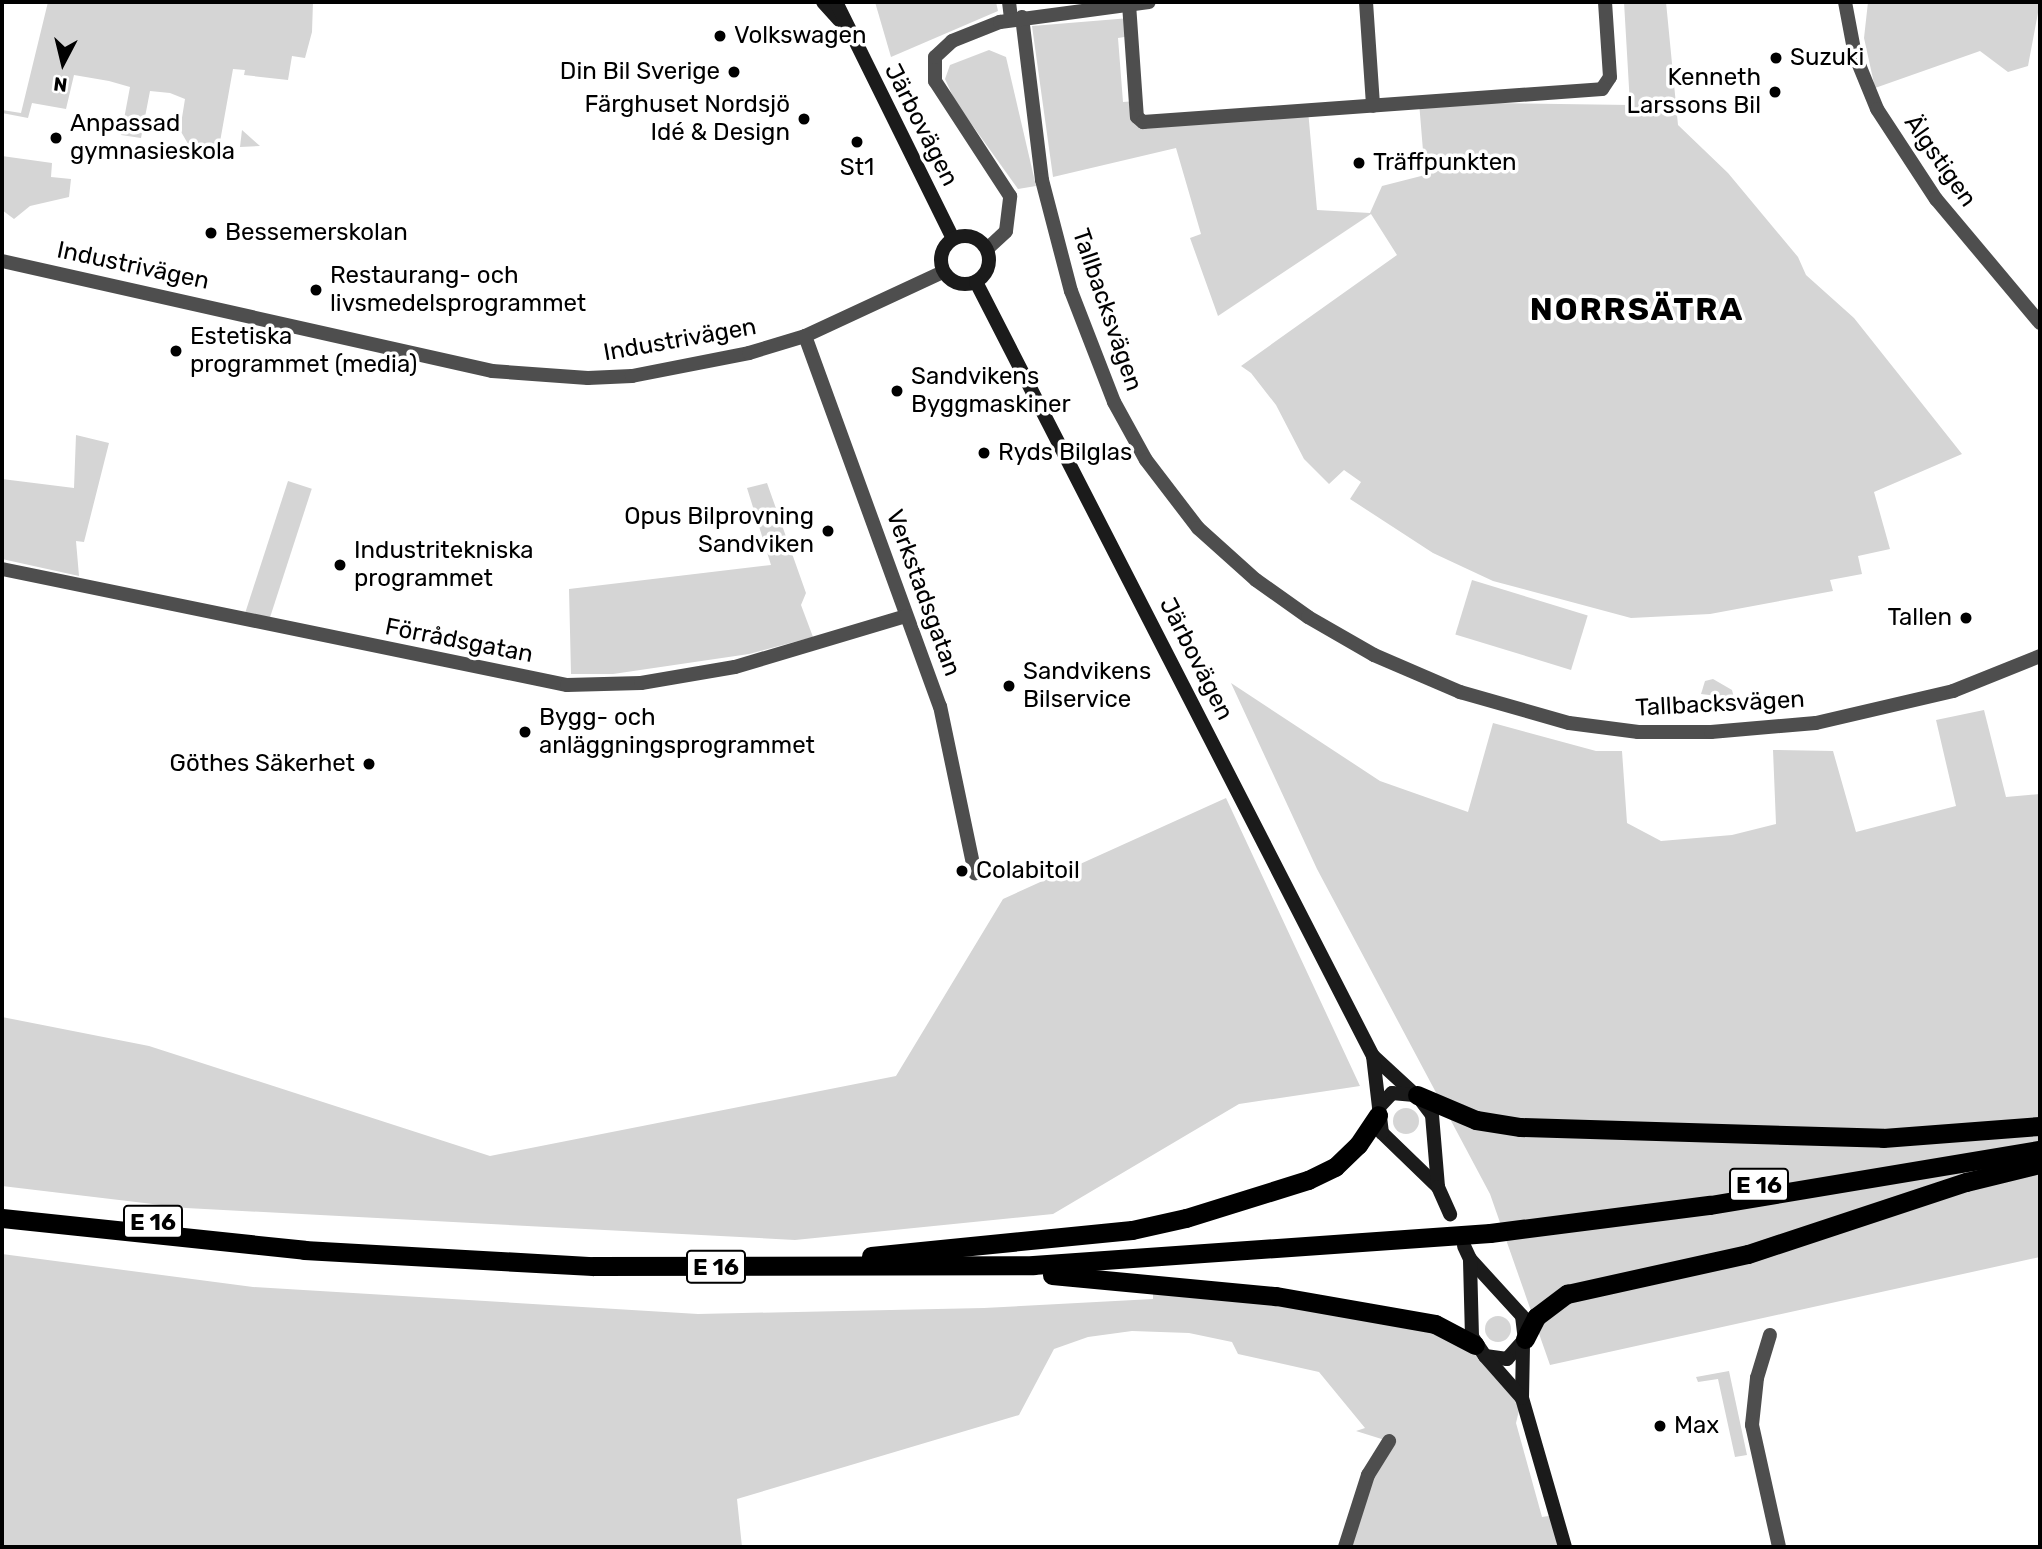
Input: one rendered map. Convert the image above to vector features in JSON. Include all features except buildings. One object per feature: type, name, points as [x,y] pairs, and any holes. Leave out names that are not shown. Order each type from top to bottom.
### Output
[{"type":"highway","points":[[1414,1093],[1476,1120],[1520,1127],[1883,1138],[2040,1126]]},
{"type":"highway","points":[[872,1263],[1132,1230],[1186,1218],[1308,1180],[1335,1167],[1358,1145],[1378,1111]]},
{"type":"highway","name":"E 16","points":[[1483,1227],[1707,1194],[2040,1138]]},
{"type":"highway","name":"E 16","points":[[2,1219],[304,1250],[593,1266],[1126,1260],[1710,1206],[2040,1150]]},
{"type":"highway","points":[[1524,1342],[1536,1317],[1567,1294],[1748,1254],[1966,1182],[2040,1164]]},
{"type":"highway","name":"E 16","points":[[2,1206],[304,1237],[449,1246],[872,1263]]},
{"type":"highway","points":[[872,1263],[1110,1278],[1276,1296],[1435,1324],[1480,1350]]},
{"type":"main road","points":[[823,2],[850,31]]},
{"type":"main road","name":"Järbovägen","points":[[836,2],[953,239]]},
{"type":"main road","name":"Järbovägen","points":[[847,2],[850,31]]},
{"type":"main road","points":[[971,237],[987,249],[988,268],[976,282],[956,283],[943,272],[941,254],[953,239],[971,237]]},
{"type":"main road","name":"Järbovägen","points":[[976,282],[1373,1056],[1414,1093],[1432,1115],[1438,1187],[1450,1214]]},
{"type":"main road","name":"Järbovägen","points":[[1373,1056],[1382,1133],[1438,1187]]},
{"type":"main road","points":[[1378,1111],[1392,1093],[1414,1093]]},
{"type":"main road","points":[[1522,1398],[1480,1350],[1470,1324],[1467,1253],[1522,1316],[1522,1398],[1565,1547]]},
{"type":"main road","points":[[1480,1350],[1507,1359],[1524,1342]]},
{"type":"street","name":"Tallbacksvägen","points":[[1009,2],[1017,18],[1042,180],[1071,290],[1114,402],[1159,480],[1198,528],[1256,580],[1308,617],[1374,655],[1460,692],[1569,723],[1638,732],[1751,730],[1829,720],[1953,691],[2040,656]]},
{"type":"street","points":[[987,249],[1006,231],[1010,196],[935,81],[932,69],[935,57],[951,41],[1017,18],[1149,2]]},
{"type":"street","points":[[1366,2],[1373,106]]},
{"type":"street","points":[[1129,4],[1137,117],[1143,122],[1602,89],[1610,77],[1605,2]]},
{"type":"street","name":"Älgstigen","points":[[1845,2],[1854,55],[1877,109],[1936,199],[2040,323]]},
{"type":"street","name":"Industrivägen","points":[[2,261],[492,371],[536,376],[632,376],[749,353],[805,336],[943,272]]},
{"type":"street","name":"Verkstadsgatan","points":[[805,336],[940,706],[975,873]]},
{"type":"street","name":"Förrådsgatan","points":[[2,569],[567,685],[641,682],[735,667],[906,616]]},
{"type":"street","points":[[1770,1335],[1757,1378],[1752,1425],[1779,1547]]},
{"type":"street","points":[[1345,1547],[1368,1475],[1389,1441]]},
{"type":"shaded area","points":[[48,2],[313,2],[312,32],[305,58],[292,56],[288,80],[244,75],[245,70],[233,69],[218,153],[191,149],[180,130],[185,99],[170,93],[150,91],[141,138],[121,135],[130,87],[109,81],[74,75],[66,109],[32,103],[28,118],[2,113],[2,110],[21,113]]},
{"type":"shaded area","points":[[875,2],[996,2],[998,11],[891,57]]},
{"type":"shaded area","points":[[1624,2],[1666,2],[1678,125],[1728,173],[1798,257],[1806,275],[1854,318],[1962,454],[1874,492],[1890,549],[1858,556],[1862,574],[1830,580],[1833,591],[1710,614],[1631,618],[1493,581],[1433,553],[1350,499],[1361,482],[1344,470],[1329,484],[1304,459],[1276,405],[1251,373],[1241,366],[1397,255],[1371,214],[1218,316],[1190,238],[1201,234],[1176,148],[1053,177],[1032,26],[1130,18],[1131,36],[1118,38],[1123,102],[1136,101],[1137,117],[1308,110],[1317,210],[1370,213],[1382,186],[1425,175],[1419,102],[1630,105]]},
{"type":"shaded area","points":[[1868,2],[2040,2],[2028,66],[2008,72],[1980,51],[1875,88],[1864,38]]},
{"type":"shaded area","points":[[989,50],[1006,57],[1036,186],[1018,189],[955,101],[945,79],[950,65]]},
{"type":"shaded area","points":[[242,130],[260,146],[240,147]]},
{"type":"shaded area","points":[[2,156],[52,163],[51,177],[71,179],[69,197],[30,206],[14,219],[2,210]]},
{"type":"shaded area","points":[[76,435],[109,443],[84,542],[76,541],[79,576],[2,559],[2,479],[74,488]]},
{"type":"shaded area","points":[[288,481],[312,489],[267,627],[243,619]]},
{"type":"shaded area","points":[[767,483],[806,593],[801,605],[813,637],[749,654],[613,674],[571,674],[569,589],[771,565],[747,488]]},
{"type":"shaded area","points":[[1472,580],[1588,615],[1571,670],[1455,635]]},
{"type":"shaded area","points":[[1713,679],[1732,690],[1734,698],[1701,694],[1705,681]]},
{"type":"shaded area","points":[[1231,683],[1380,781],[1468,812],[1493,723],[1596,751],[1622,751],[1627,823],[1661,841],[1732,835],[1776,824],[1773,750],[1833,751],[1856,832],[1956,806],[1936,720],[1984,710],[2006,797],[2040,794],[2040,1257],[1550,1365],[1490,1194],[1317,869]]},
{"type":"shaded area","points":[[1226,798],[1360,1086],[1239,1104],[1053,1214],[795,1240],[186,1208],[2,1186],[2,1017],[149,1046],[490,1156],[896,1076],[1003,899]]},
{"type":"shaded area","points":[[1406,1108],[1415,1112],[1419,1121],[1415,1130],[1406,1134],[1397,1130],[1393,1121],[1397,1112]]},
{"type":"shaded area","points":[[2,1254],[253,1287],[698,1314],[984,1308],[1153,1299],[1153,1283],[1453,1331],[1522,1398],[1516,1423],[1542,1517],[1555,1515],[1565,1547],[1345,1547],[1388,1441],[1356,1431],[1365,1428],[1319,1372],[1238,1354],[1232,1342],[1189,1333],[1132,1331],[1088,1337],[1054,1349],[1019,1415],[737,1499],[742,1547],[2,1547]]},
{"type":"shaded area","points":[[1498,1316],[1507,1320],[1511,1329],[1507,1338],[1498,1342],[1489,1338],[1485,1329],[1489,1320]]},
{"type":"shaded area","points":[[1729,1371],[1747,1455],[1735,1457],[1718,1379],[1698,1382],[1696,1377]]},
{"type":"place","name":"Volkswagen","points":[[720,36]]},
{"type":"place","name":"Suzuki","points":[[1776,58]]},
{"type":"place","name":"Din Bil Sverige","points":[[734,72]]},
{"type":"place","name":"Kenneth Larssons Bil","points":[[1775,92]]},
{"type":"place","name":"Färghuset Nordsjö Idé & Design","points":[[804,119]]},
{"type":"place","name":"Anpassad gymnasieskola","points":[[56,138]]},
{"type":"place","name":"St1","points":[[857,142]]},
{"type":"place","name":"Träffpunkten","points":[[1359,163]]},
{"type":"place","name":"Bessemerskolan","points":[[211,233]]},
{"type":"place","name":"Restaurang- och livsmedelsprogrammet","points":[[316,290]]},
{"type":"place","name":"Estetiska programmet (media)","points":[[176,351]]},
{"type":"place","name":"Sandvikens Byggmaskiner","points":[[897,391]]},
{"type":"place","name":"Ryds Bilglas","points":[[984,453]]},
{"type":"place","name":"Opus Bilprovning Sandviken","points":[[828,531]]},
{"type":"place","name":"Industritekniska programmet","points":[[340,565]]},
{"type":"place","name":"Tallen","points":[[1966,618]]},
{"type":"place","name":"Sandvikens Bilservice","points":[[1009,686]]},
{"type":"place","name":"Bygg- och anläggningsprogrammet","points":[[525,732]]},
{"type":"place","name":"Göthes Säkerhet","points":[[369,764]]},
{"type":"place","name":"Colabitoil","points":[[962,871]]},
{"type":"place","name":"Max","points":[[1660,1426]]},
{"type":"district","name":"NORRSÄTRA","points":[[1637,309]]}]
